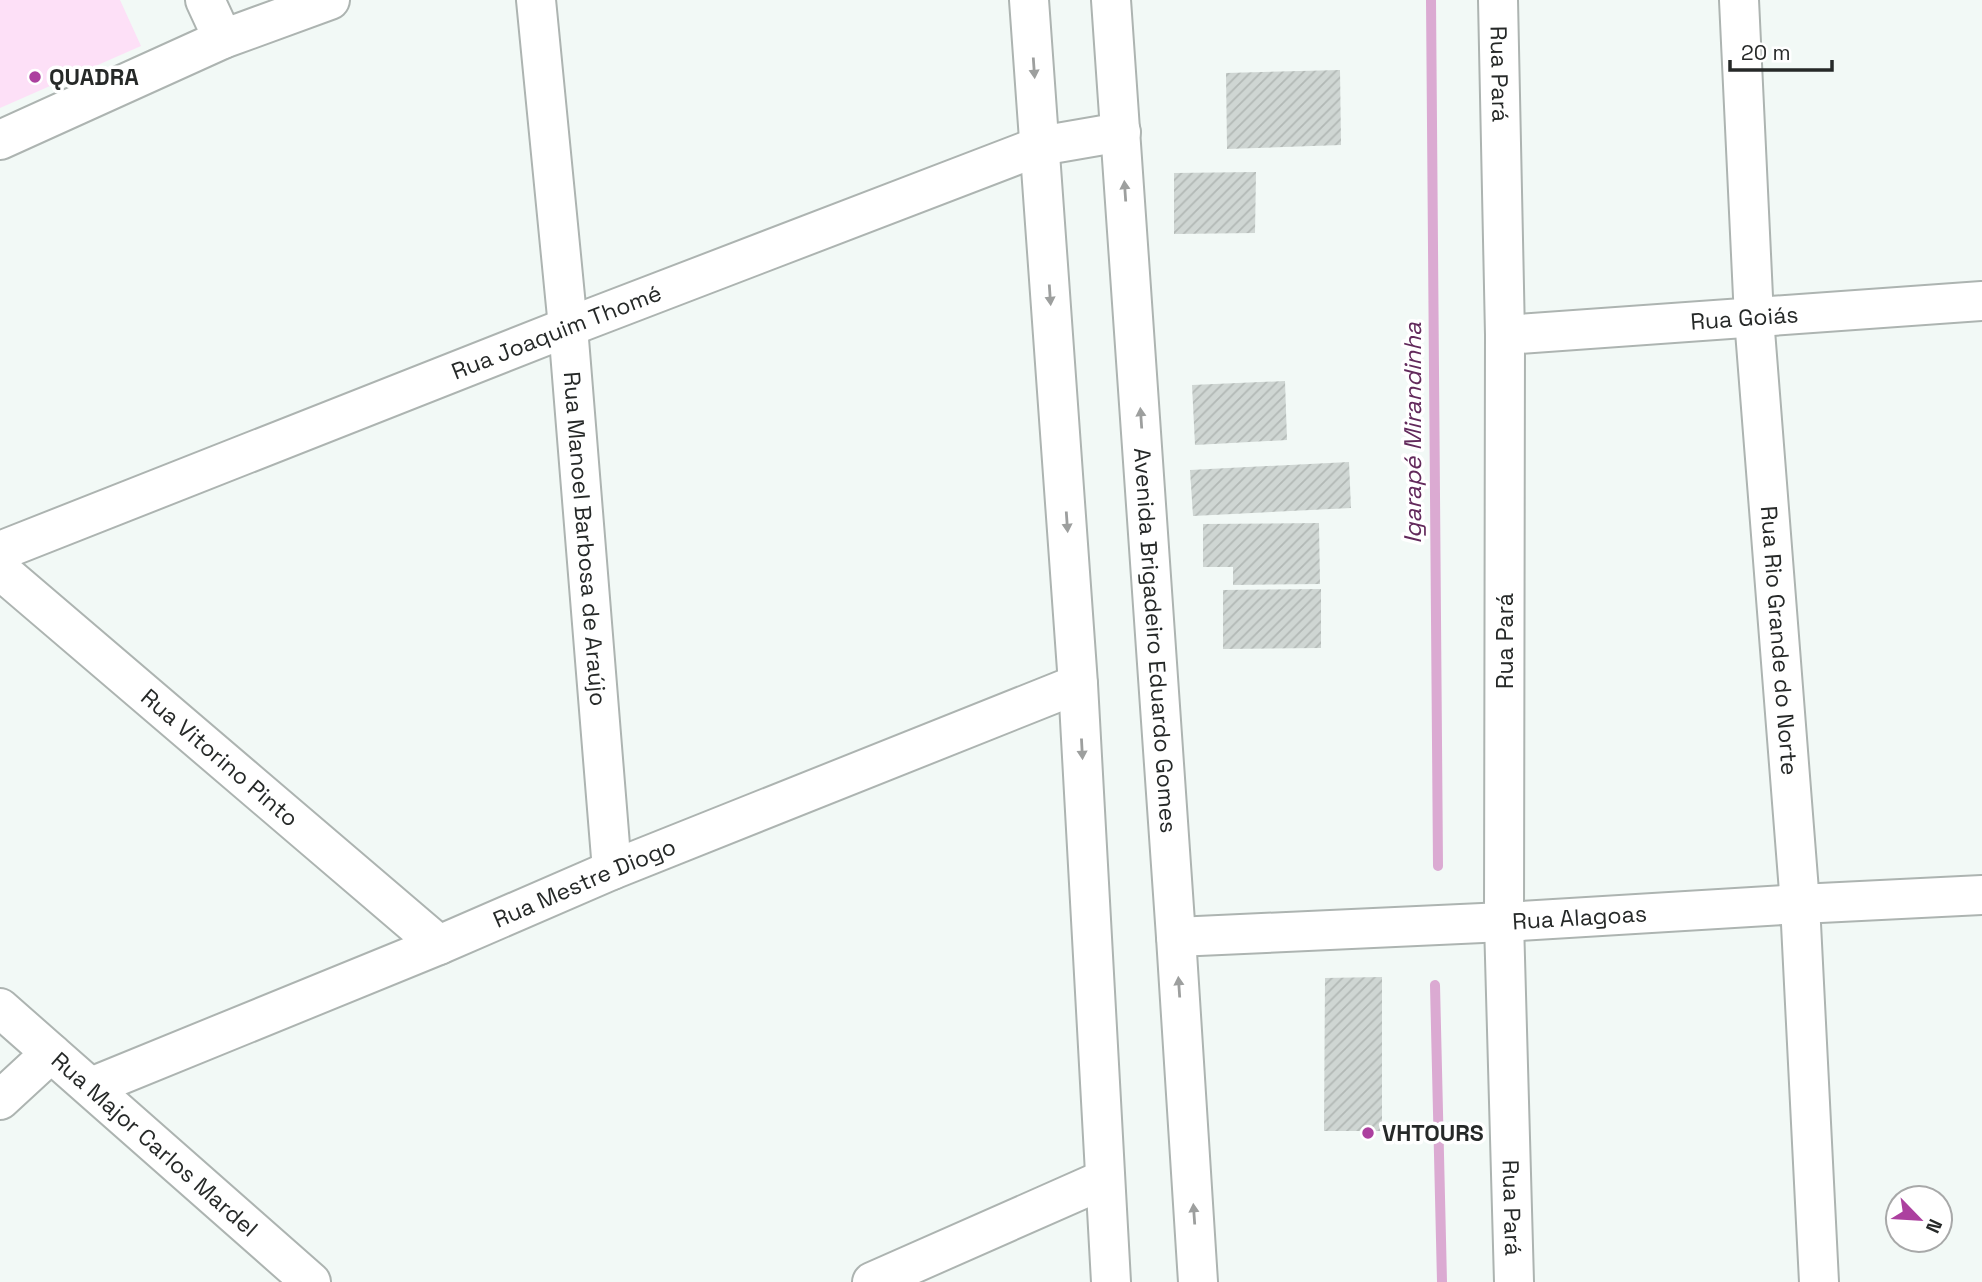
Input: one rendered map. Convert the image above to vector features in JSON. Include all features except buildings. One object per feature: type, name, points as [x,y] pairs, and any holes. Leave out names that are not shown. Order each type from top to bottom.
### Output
[{"type":"street","points":[[205,0],[223,38]]},
{"type":"street","points":[[0,141],[223,38],[330,0]]},
{"type":"street","name":"Rua Manoel Barbosa de Araújo","points":[[536,0],[568,327],[611,870]]},
{"type":"street","points":[[1029,0],[1078,684],[1111,1282]]},
{"type":"street","name":"Avenida Brigadeiro Eduardo Gomes","points":[[1111,0],[1198,1282]]},
{"type":"street","name":"Rua Pará","points":[[1499,0],[1505,335],[1504,922],[1514,1282]]},
{"type":"street","name":"Rua Rio Grande do Norte","points":[[1739,0],[1754,318],[1800,904],[1819,1282]]},
{"type":"street","name":"Rua Joaquim Thomé","points":[[0,551],[568,327],[1040,146],[1121,132]]},
{"type":"street","name":"Rua Goiás","points":[[1505,335],[1982,301]]},
{"type":"street","name":"Rua Vitorino Pinto","points":[[0,570],[439,945]]},
{"type":"street","name":"Rua Mestre Diogo","points":[[91,1087],[439,945],[611,870],[1078,684]]},
{"type":"street","name":"Rua Alagoas","points":[[1176,937],[1982,895]]},
{"type":"street","name":"Rua Major Carlos Mardel","points":[[0,1009],[311,1282]]},
{"type":"street","points":[[0,1100],[51,1053]]},
{"type":"street","points":[[873,1282],[1105,1179]]},
{"type":"shaded area","name":"QUADRA","points":[[0,0],[120,0],[141,46],[0,108]]},
{"type":"waterway","name":"Igarapé Mirandinha","points":[[1431,0],[1438,866]]},
{"type":"waterway","name":"Igarapé Mirandinha","points":[[1435,985],[1442,1282]]},
{"type":"place","name":"QUADRA","points":[[35,77]]},
{"type":"place","name":"VHTOURS","points":[[1368,1133]]}]
